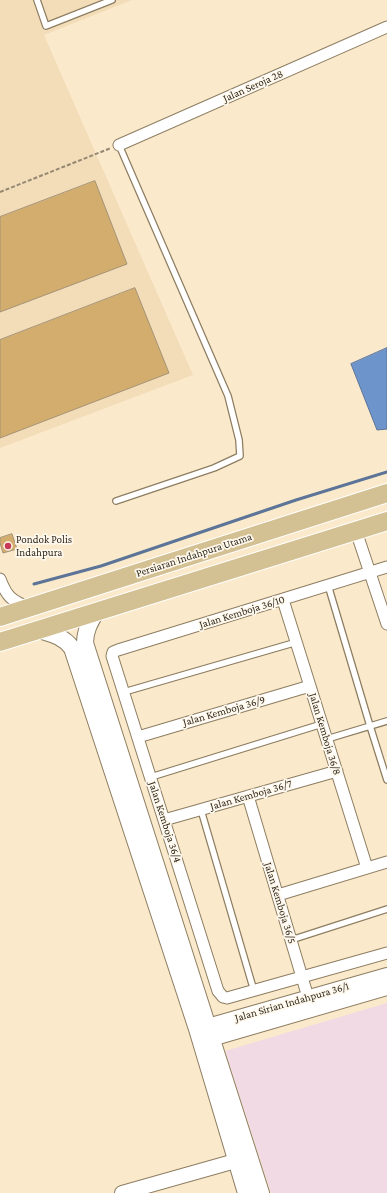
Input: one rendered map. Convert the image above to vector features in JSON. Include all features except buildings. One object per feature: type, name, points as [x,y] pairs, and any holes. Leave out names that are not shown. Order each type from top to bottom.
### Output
[{"type":"main road","name":"Persiaran Indahpura Utama","points":[[0,617],[387,493]]},
{"type":"main road","points":[[0,642],[387,521]]},
{"type":"main road","points":[[96,612],[88,626],[85,635],[85,643],[242,1159],[246,1193]]},
{"type":"main road","points":[[39,630],[62,638],[67,641],[72,648],[204,1034]]},
{"type":"main road","points":[[242,1159],[261,1193]]},
{"type":"street","name":"Jalan Seroja 28","points":[[119,145],[387,27]]},
{"type":"street","points":[[356,531],[385,611],[387,624]]},
{"type":"street","name":"Jalan Kemboja 36/10","points":[[113,652],[283,600],[328,584],[387,566]]},
{"type":"street","points":[[0,579],[5,592],[14,601],[29,608]]},
{"type":"street","name":"Jalan Kemboja 36/8","points":[[283,600],[368,868]]},
{"type":"street","name":"Jalan Kemboja 36/4","points":[[113,652],[112,656],[218,991],[223,997],[227,998],[254,991]]},
{"type":"street","name":"Jalan Kemboja 36/9","points":[[138,737],[310,686]]},
{"type":"street","name":"Jalan Kemboja 36/7","points":[[164,820],[337,771]]},
{"type":"street","name":"Jalan Kemboja 36/5","points":[[248,796],[310,1004]]},
{"type":"street","points":[[278,895],[387,862]]},
{"type":"street","points":[[254,991],[387,953]]},
{"type":"street","name":"Jalan Sirian Indahpura 36/1","points":[[310,1004],[387,975]]},
{"type":"street","name":"Jalan Sirian Indahpura 36/1","points":[[204,1034],[310,1004],[387,988]]},
{"type":"street","points":[[122,1193],[242,1159]]},
{"type":"lane","points":[[37,0],[46,26],[112,0]]},
{"type":"lane","points":[[116,501],[214,468],[240,456],[239,440],[228,396],[119,145]]},
{"type":"lane","points":[[328,584],[387,780]]},
{"type":"lane","points":[[124,692],[296,642]]},
{"type":"lane","points":[[327,739],[387,721]]},
{"type":"lane","points":[[151,777],[322,724]]},
{"type":"lane","points":[[202,810],[254,991]]},
{"type":"lane","points":[[291,940],[387,909]]},
{"type":"path","points":[[0,192],[119,145]]},
{"type":"shaded area","points":[[0,0],[132,0],[44,35],[193,375],[0,448]]},
{"type":"shaded area","points":[[387,1003],[387,1193],[271,1193],[225,1051]]},
{"type":"water","points":[[387,348],[387,429],[377,430],[351,364]]},
{"type":"waterway","points":[[34,584],[101,566],[296,500],[387,472]]},
{"type":"place","name":"Pondok Polis Indahpura","points":[[8,546]]}]
